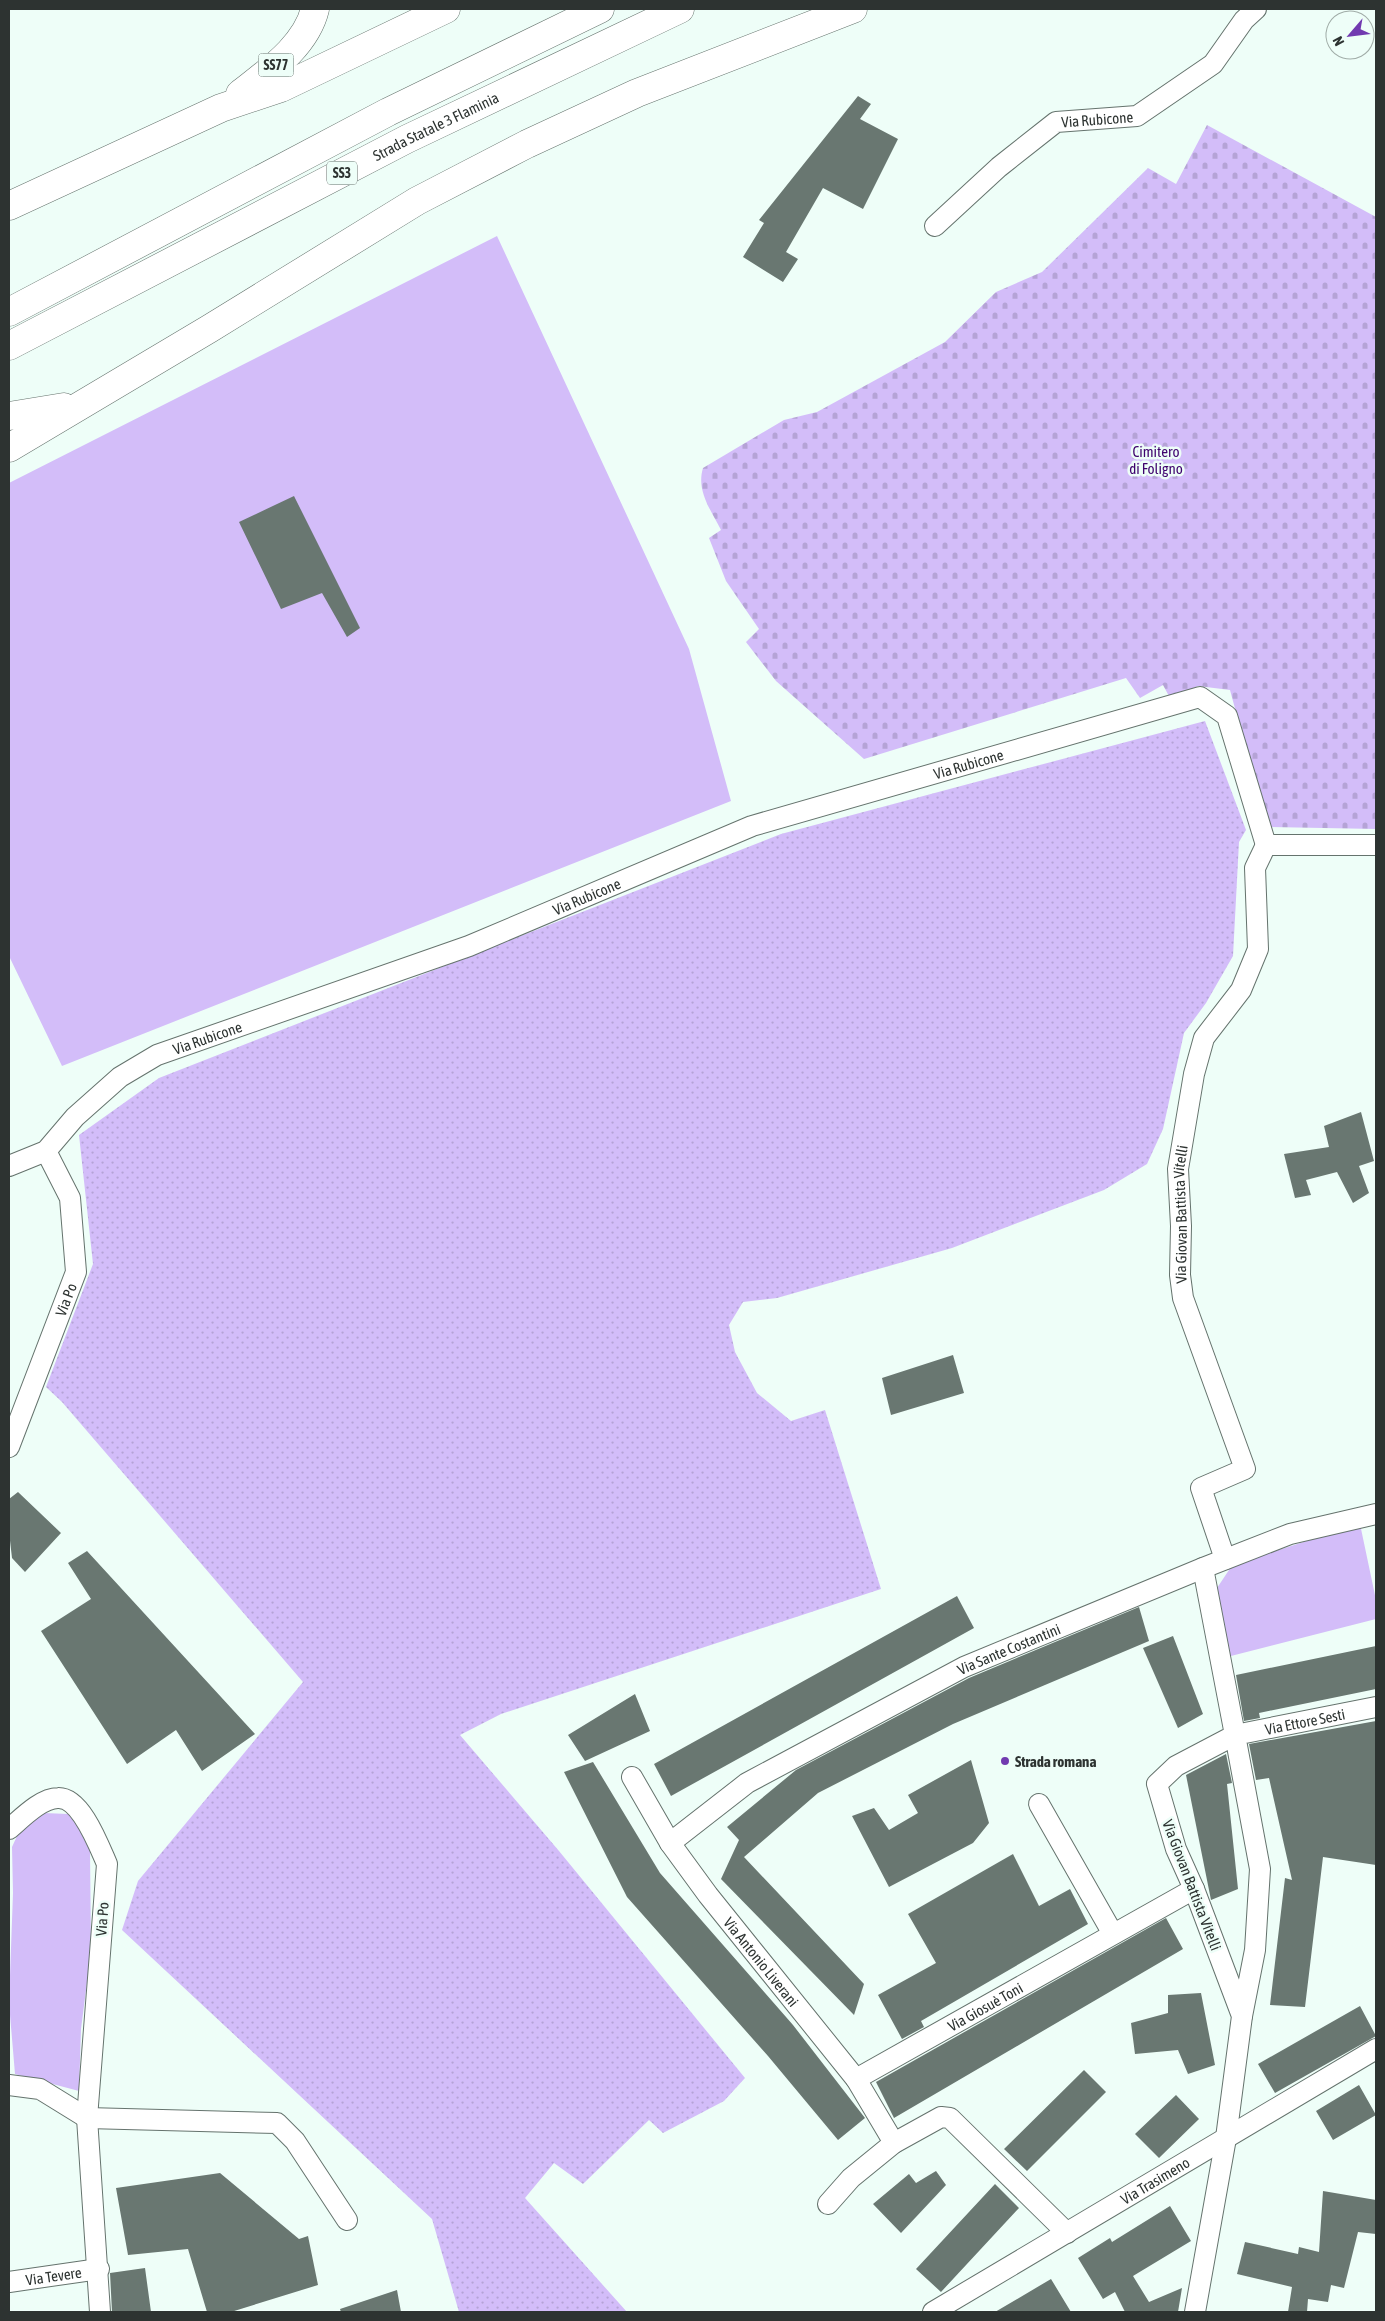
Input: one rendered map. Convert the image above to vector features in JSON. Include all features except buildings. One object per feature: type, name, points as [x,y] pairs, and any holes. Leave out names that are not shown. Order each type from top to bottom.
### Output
[{"type":"highway","name":"SS77","points":[[221,108],[281,62],[311,24],[315,9]]},
{"type":"highway","points":[[9,206],[221,108],[280,88],[446,9]]},
{"type":"highway","name":"SS3","points":[[9,312],[388,112],[600,9]]},
{"type":"highway","name":"Strada Statale 3 Flaminia","points":[[9,346],[407,139],[680,9]]},
{"type":"highway","points":[[9,448],[209,329],[417,201],[527,144],[637,93],[853,9]]},
{"type":"highway","points":[[9,416],[45,412],[85,402]]},
{"type":"street","name":"Via Rubicone","points":[[935,226],[998,167],[1056,122],[1137,116],[1213,64],[1244,20],[1256,9]]},
{"type":"street","name":"Via Rubicone","points":[[9,1166],[46,1151],[75,1117],[120,1077],[157,1055],[469,946],[752,826],[1200,697],[1227,716],[1266,846]]},
{"type":"street","points":[[1266,846],[1376,845]]},
{"type":"street","name":"Via Giovan Battista Vitelli","points":[[1225,1559],[1201,1488],[1246,1469],[1183,1298],[1180,1275],[1181,1226],[1178,1169],[1194,1074],[1204,1038],[1241,990],[1258,948],[1255,868],[1266,846]]},
{"type":"street","name":"Via Po","points":[[9,1447],[76,1272],[70,1198],[46,1151]]},
{"type":"street","name":"Via Sante Costantini","points":[[670,1843],[747,1783],[964,1667],[1290,1534],[1376,1514]]},
{"type":"street","name":"Via Giovan Battista Vitelli","points":[[1195,2312],[1226,2138],[1242,2016],[1255,1950],[1260,1869],[1203,1568]]},
{"type":"street","name":"Via Ettore Sesti","points":[[1235,1735],[1376,1707]]},
{"type":"street","name":"Via Giovan Battista Vitelli","points":[[1235,1735],[1176,1766],[1157,1784],[1176,1850],[1194,1889],[1242,2016]]},
{"type":"street","name":"Via Antonio Liverani","points":[[632,1778],[670,1843],[708,1895],[856,2079],[894,2143]]},
{"type":"street","name":"Via Po","points":[[9,1829],[40,1804],[58,1798],[71,1802],[90,1827],[107,1864],[87,2118],[99,2269],[100,2312]]},
{"type":"street","points":[[1039,1804],[1113,1934]]},
{"type":"street","name":"Via Giosuè Toni","points":[[856,2079],[1194,1889]]},
{"type":"street","name":"Via Trasimeno","points":[[933,2312],[1376,2049]]},
{"type":"street","points":[[9,2085],[40,2089],[87,2118],[277,2123],[296,2141],[347,2220]]},
{"type":"street","points":[[828,2204],[851,2178],[894,2143],[941,2117],[950,2118],[1067,2233]]},
{"type":"street","name":"Via Tevere","points":[[9,2282],[99,2269]]},
{"type":"green space","name":"Cimitero di Foligno","points":[[1207,125],[1376,217],[1376,829],[1267,827],[1230,690],[1198,686],[1170,698],[1163,685],[1140,698],[1126,678],[864,759],[776,681],[746,642],[759,629],[726,581],[709,538],[721,530],[703,492],[701,476],[703,468],[784,420],[817,412],[945,342],[996,292],[1042,272],[1148,168],[1176,184]]},
{"type":"green space","points":[[497,236],[689,649],[731,801],[62,1066],[9,956],[9,483]]},
{"type":"green space","points":[[1205,721],[1246,830],[1239,842],[1233,956],[1206,1003],[1184,1033],[1163,1129],[1147,1164],[1104,1190],[952,1248],[777,1298],[743,1302],[729,1325],[735,1352],[757,1393],[791,1421],[825,1410],[881,1589],[501,1714],[460,1735],[559,1851],[745,2078],[724,2101],[663,2133],[649,2120],[583,2184],[554,2163],[525,2198],[627,2312],[459,2312],[432,2219],[122,1930],[138,1881],[303,1682],[62,1402],[46,1387],[93,1264],[79,1135],[159,1078],[781,834]]},
{"type":"green space","points":[[1360,1524],[1376,1600],[1376,1619],[1227,1657],[1215,1591],[1231,1567]]},
{"type":"green space","points":[[44,1813],[68,1814],[79,1823],[90,1851],[91,1951],[81,2029],[79,2091],[15,2074],[9,2003],[13,1893],[12,1847],[23,1823]]},
{"type":"place","name":"Strada romana","points":[[1005,1761]]}]
